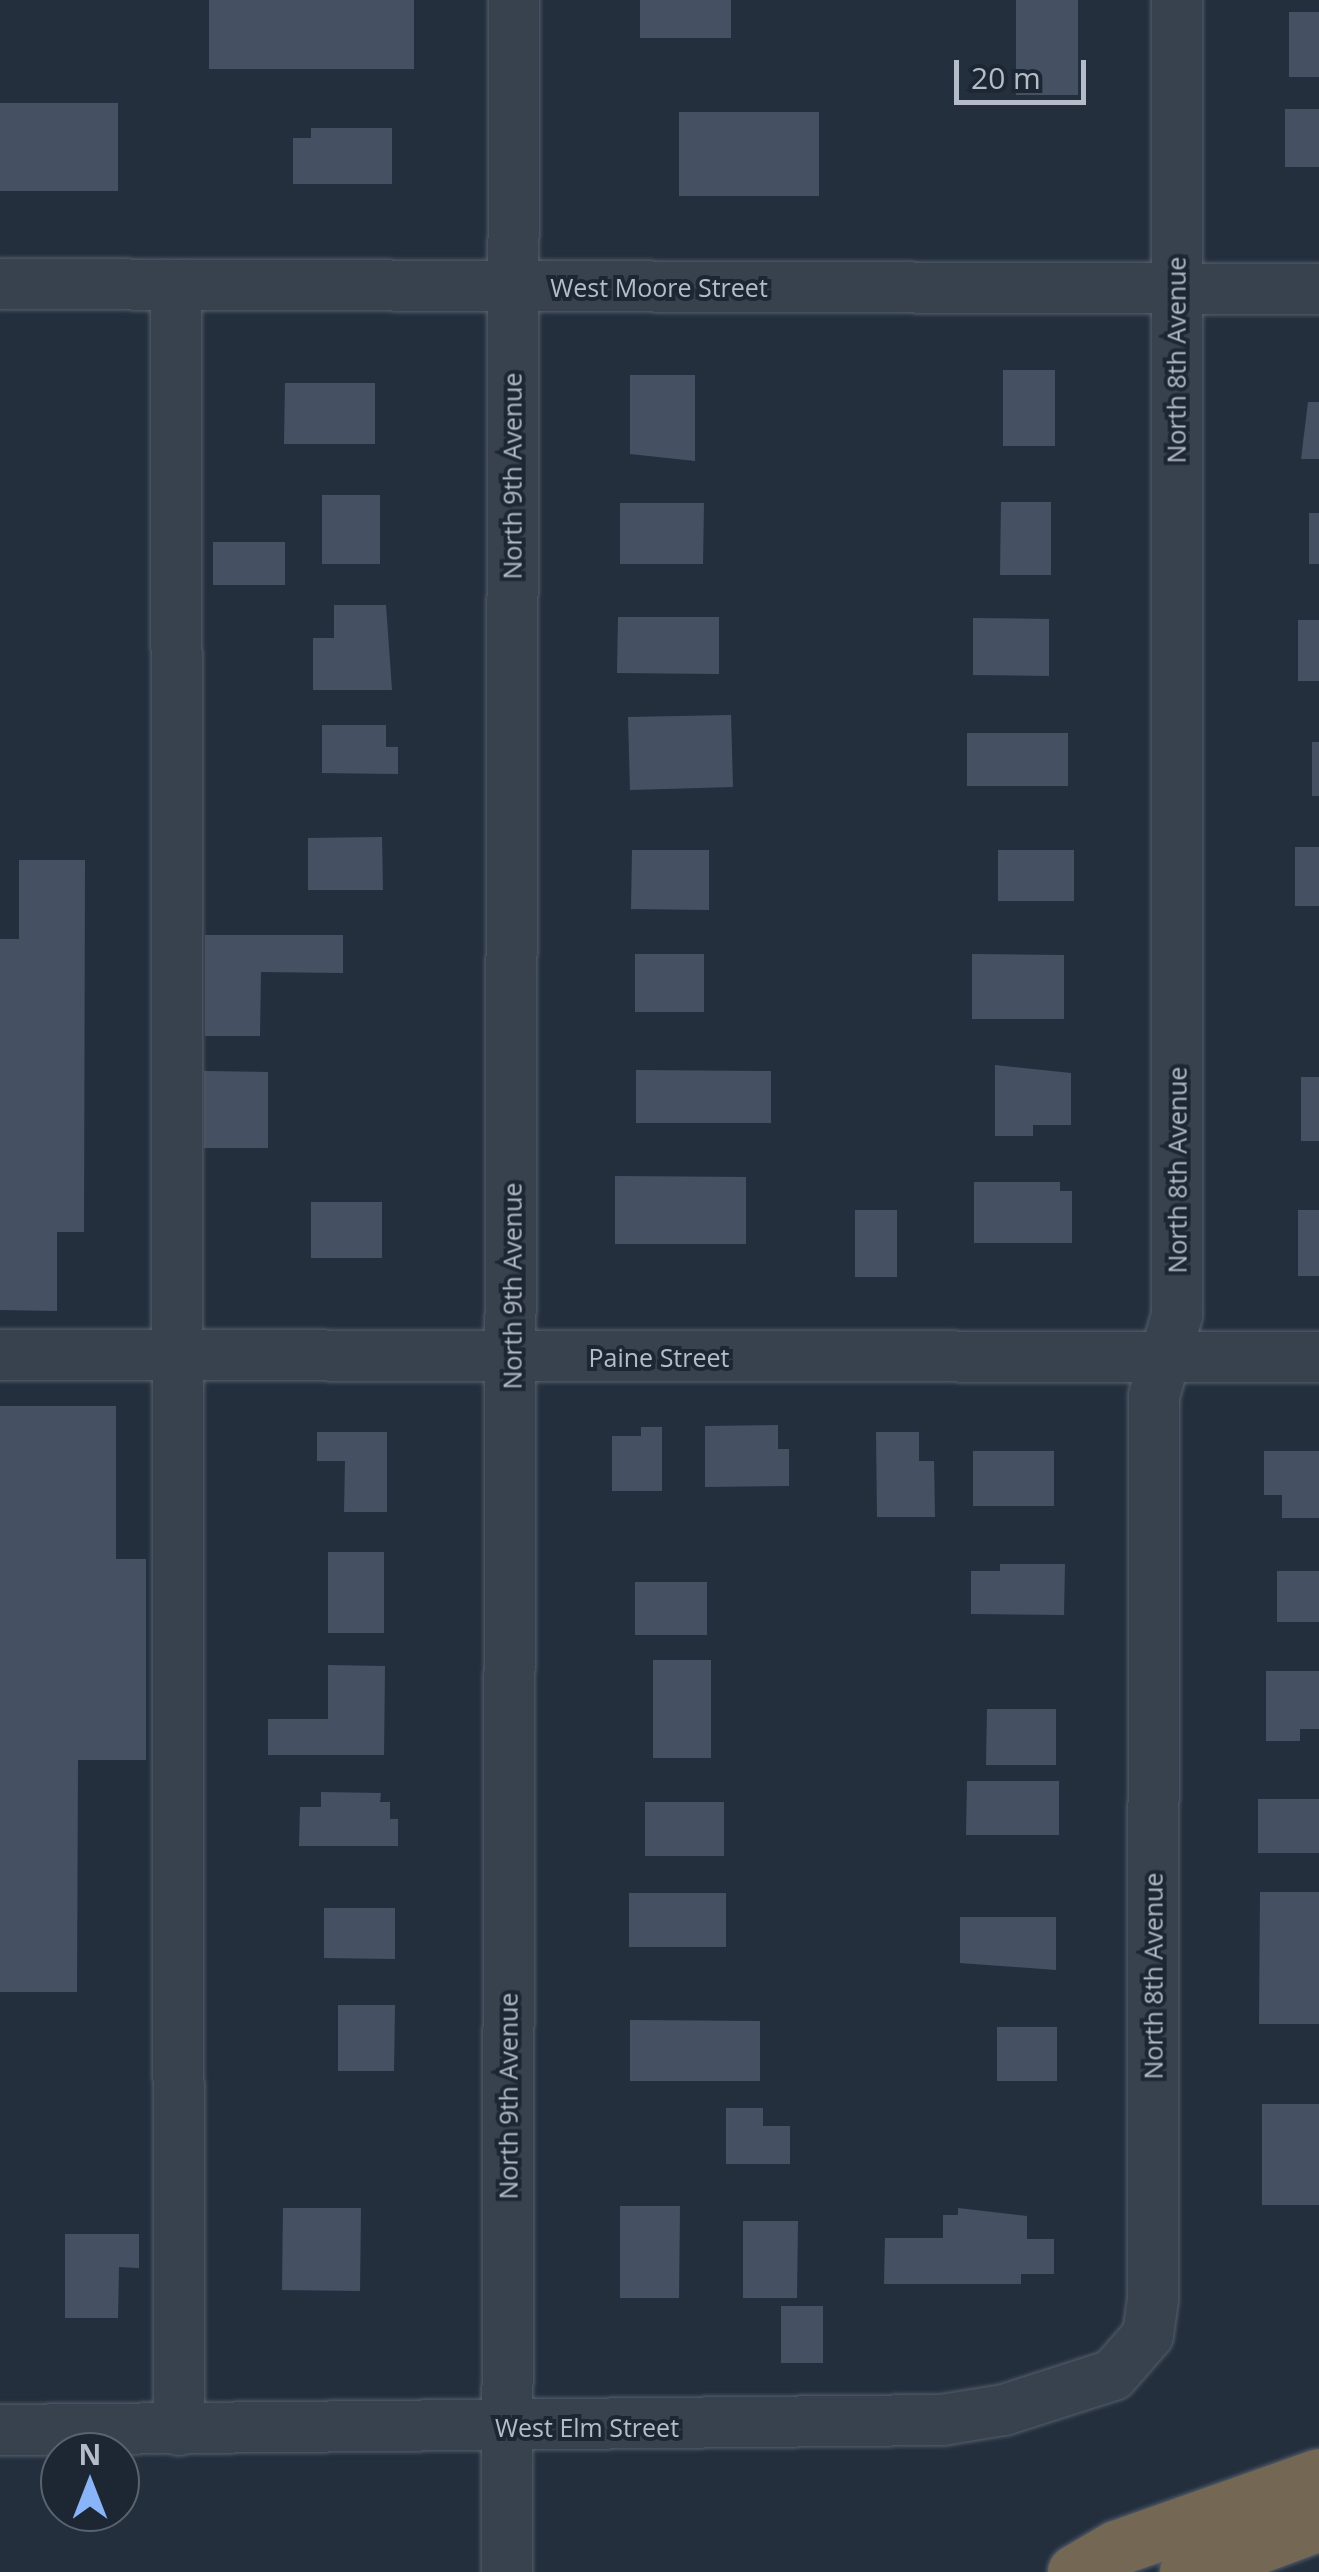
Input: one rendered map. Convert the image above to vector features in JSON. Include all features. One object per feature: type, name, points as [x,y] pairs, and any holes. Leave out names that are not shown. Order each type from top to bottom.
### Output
[{"type":"highway","points":[[1074,2572],[1116,2548],[1319,2476]]},
{"type":"highway","points":[[1188,2572],[1319,2523]]},
{"type":"street","name":"North 9th Avenue","points":[[507,2572],[514,0]]},
{"type":"street","name":"North 8th Avenue","points":[[1148,2335],[1153,2299],[1154,1396],[1177,1315],[1178,0]]},
{"type":"street","name":"West Moore Street","points":[[0,284],[1319,290]]},
{"type":"street","points":[[176,285],[179,2430]]},
{"type":"street","name":"Paine Street","points":[[0,1355],[1319,1357]]},
{"type":"street","name":"West Elm Street","points":[[0,2430],[942,2420],[1004,2410],[1097,2381],[1132,2360],[1148,2335]]},
{"type":"building","points":[[209,0],[414,0],[414,69],[209,69]]},
{"type":"building","points":[[640,0],[731,0],[731,38],[640,38]]},
{"type":"building","points":[[1016,0],[1078,0],[1078,95],[1016,95]]},
{"type":"building","points":[[1289,12],[1319,12],[1319,77],[1289,77]]},
{"type":"building","points":[[0,103],[118,103],[118,191],[0,191]]},
{"type":"building","points":[[1285,109],[1319,109],[1319,167],[1285,167]]},
{"type":"building","points":[[679,112],[819,112],[819,196],[679,196]]},
{"type":"building","points":[[311,128],[392,128],[392,184],[293,184],[293,138],[311,138]]},
{"type":"building","points":[[1003,370],[1055,370],[1055,446],[1003,446]]},
{"type":"building","points":[[630,375],[695,375],[695,461],[630,454]]},
{"type":"building","points":[[285,383],[375,383],[375,444],[284,444]]},
{"type":"building","points":[[1308,402],[1319,402],[1319,459],[1301,459]]},
{"type":"building","points":[[322,495],[380,495],[380,564],[322,564]]},
{"type":"building","points":[[1001,502],[1051,502],[1051,575],[1000,575]]},
{"type":"building","points":[[620,503],[704,503],[703,564],[620,564]]},
{"type":"building","points":[[1309,513],[1319,513],[1319,564],[1309,564]]},
{"type":"building","points":[[213,542],[285,542],[285,585],[213,585]]},
{"type":"building","points":[[334,605],[386,605],[392,690],[313,690],[313,638],[334,638]]},
{"type":"building","points":[[618,617],[719,617],[719,674],[617,673]]},
{"type":"building","points":[[973,618],[1049,619],[1049,676],[973,675]]},
{"type":"building","points":[[1298,620],[1319,620],[1319,681],[1298,681]]},
{"type":"building","points":[[731,715],[733,787],[630,790],[628,717]]},
{"type":"building","points":[[322,725],[386,725],[386,747],[398,747],[398,774],[322,773]]},
{"type":"building","points":[[967,733],[1068,733],[1068,786],[967,786]]},
{"type":"building","points":[[1312,742],[1319,742],[1319,796],[1312,796]]},
{"type":"building","points":[[382,837],[383,890],[308,890],[308,838]]},
{"type":"building","points":[[1295,847],[1319,847],[1319,906],[1295,906]]},
{"type":"building","points":[[632,850],[709,850],[709,910],[631,909]]},
{"type":"building","points":[[998,850],[1074,850],[1074,901],[998,901]]},
{"type":"building","points":[[19,860],[85,860],[84,1232],[57,1232],[57,1311],[0,1310],[0,939],[19,939]]},
{"type":"building","points":[[205,935],[343,935],[343,973],[261,972],[260,1036],[205,1036]]},
{"type":"building","points":[[635,954],[704,954],[704,1012],[635,1012]]},
{"type":"building","points":[[972,954],[1064,955],[1064,1019],[972,1019]]},
{"type":"building","points":[[995,1065],[1071,1073],[1071,1125],[1033,1125],[1033,1136],[995,1136]]},
{"type":"building","points":[[636,1070],[771,1071],[771,1123],[636,1123]]},
{"type":"building","points":[[204,1071],[268,1072],[268,1148],[204,1148]]},
{"type":"building","points":[[1301,1077],[1319,1077],[1319,1141],[1301,1141]]},
{"type":"building","points":[[615,1176],[746,1177],[746,1244],[615,1244]]},
{"type":"building","points":[[974,1182],[1060,1182],[1060,1191],[1072,1191],[1072,1243],[974,1243]]},
{"type":"building","points":[[311,1202],[382,1202],[382,1258],[311,1258]]},
{"type":"building","points":[[855,1210],[897,1210],[897,1277],[855,1277]]},
{"type":"building","points":[[1298,1210],[1319,1210],[1319,1276],[1298,1276]]},
{"type":"building","points":[[0,1406],[116,1406],[116,1559],[146,1559],[146,1760],[78,1760],[77,1992],[0,1992]]},
{"type":"building","points":[[778,1425],[778,1449],[789,1449],[789,1486],[705,1487],[705,1426]]},
{"type":"building","points":[[641,1427],[662,1427],[662,1491],[612,1491],[612,1436],[641,1436]]},
{"type":"building","points":[[317,1432],[387,1432],[387,1512],[344,1512],[345,1461],[317,1461]]},
{"type":"building","points":[[876,1432],[919,1432],[919,1461],[934,1461],[935,1517],[877,1517]]},
{"type":"building","points":[[973,1451],[1054,1451],[1054,1506],[973,1506]]},
{"type":"building","points":[[1264,1451],[1319,1451],[1319,1518],[1282,1518],[1282,1495],[1264,1495]]},
{"type":"building","points":[[328,1552],[384,1552],[384,1633],[328,1633]]},
{"type":"building","points":[[1000,1564],[1065,1564],[1064,1615],[971,1614],[971,1571],[1000,1571]]},
{"type":"building","points":[[1277,1571],[1319,1571],[1319,1622],[1277,1622]]},
{"type":"building","points":[[635,1582],[707,1582],[707,1635],[635,1635]]},
{"type":"building","points":[[653,1660],[711,1660],[711,1758],[653,1758]]},
{"type":"building","points":[[328,1665],[385,1666],[384,1755],[268,1755],[268,1719],[328,1719]]},
{"type":"building","points":[[1266,1671],[1319,1671],[1319,1729],[1300,1729],[1300,1741],[1266,1741]]},
{"type":"building","points":[[987,1709],[1056,1709],[1056,1765],[986,1765]]},
{"type":"building","points":[[967,1781],[1059,1781],[1059,1835],[966,1835]]},
{"type":"building","points":[[321,1792],[381,1793],[380,1802],[390,1802],[390,1819],[398,1819],[398,1846],[299,1846],[300,1807],[321,1807]]},
{"type":"building","points":[[1258,1799],[1319,1799],[1319,1853],[1258,1853]]},
{"type":"building","points":[[645,1802],[724,1802],[724,1856],[645,1856]]},
{"type":"building","points":[[1260,1892],[1319,1892],[1319,2024],[1259,2024]]},
{"type":"building","points":[[629,1893],[726,1893],[726,1947],[629,1947]]},
{"type":"building","points":[[324,1908],[395,1908],[395,1959],[324,1958]]},
{"type":"building","points":[[960,1917],[1056,1917],[1056,1970],[960,1963]]},
{"type":"building","points":[[338,2005],[395,2005],[394,2071],[338,2071]]},
{"type":"building","points":[[630,2020],[760,2021],[760,2081],[630,2081]]},
{"type":"building","points":[[997,2027],[1057,2027],[1057,2081],[997,2081]]},
{"type":"building","points":[[1262,2104],[1319,2104],[1319,2205],[1262,2205]]},
{"type":"building","points":[[726,2108],[763,2108],[763,2126],[790,2126],[790,2164],[726,2164]]},
{"type":"building","points":[[620,2206],[680,2206],[679,2298],[620,2298]]},
{"type":"building","points":[[283,2208],[361,2208],[360,2291],[282,2290]]},
{"type":"building","points":[[958,2208],[1027,2216],[1027,2239],[1054,2239],[1054,2274],[1021,2274],[1021,2284],[884,2284],[885,2238],[943,2238],[943,2215],[958,2215]]},
{"type":"building","points":[[743,2221],[798,2221],[797,2298],[743,2298]]},
{"type":"building","points":[[65,2234],[139,2234],[139,2268],[119,2267],[118,2318],[65,2318]]},
{"type":"building","points":[[781,2306],[823,2306],[823,2363],[781,2363]]}]
